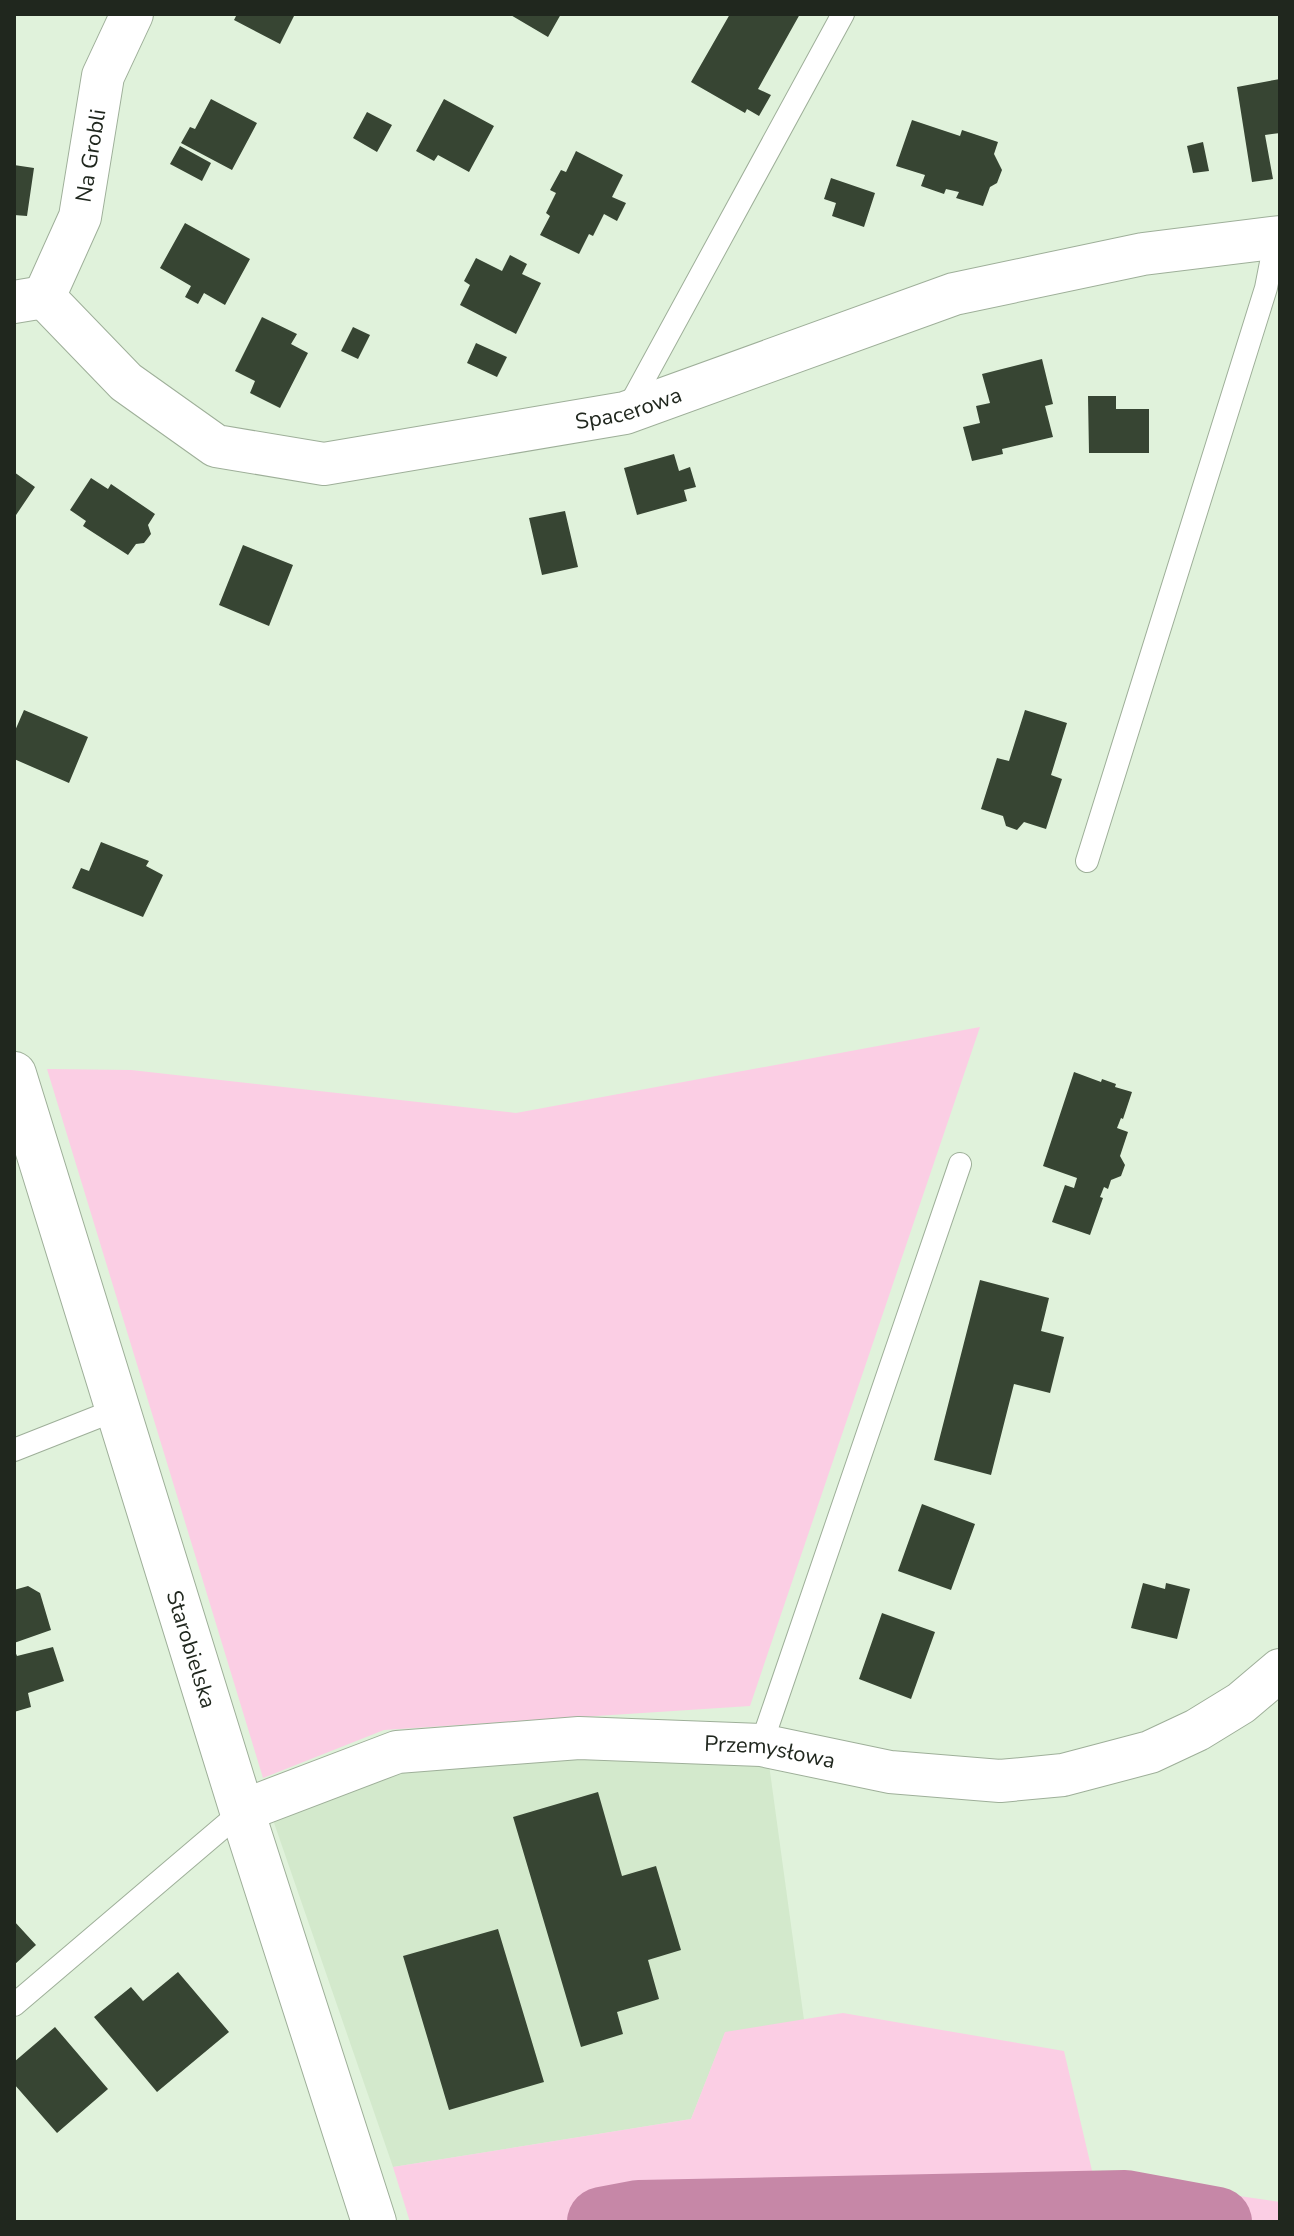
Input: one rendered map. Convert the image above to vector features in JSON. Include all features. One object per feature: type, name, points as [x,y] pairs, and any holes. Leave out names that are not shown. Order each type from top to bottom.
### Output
[{"type":"street","name":"Na Grobli","points":[[29,300],[80,217],[103,76],[132,14]]},
{"type":"street","name":"Spacerowa","points":[[29,300],[126,382],[216,446],[324,464],[625,413],[954,294],[1143,254],[1278,237]]},
{"type":"street","name":"Starobielska","points":[[14,1074],[242,1811],[370,2209]]},
{"type":"street","name":"Przemysłowa","points":[[242,1811],[397,1752],[579,1738],[761,1745],[890,1772],[1000,1781],[1063,1775],[1150,1752],[1197,1730],[1241,1703],[1280,1670]]},
{"type":"lane","points":[[625,413],[843,14]]},
{"type":"lane","points":[[1087,861],[1262,303],[1278,237]]},
{"type":"lane","points":[[761,1745],[960,1164]]},
{"type":"lane","points":[[14,1450],[118,1409]]},
{"type":"lane","points":[[14,2005],[242,1811]]},
{"type":"shaded area","points":[[980,1027],[750,1706],[384,1730],[263,1778],[47,1069],[131,1070],[516,1113]]},
{"type":"shaded area","points":[[582,1747],[768,1757],[804,2020],[725,2033],[691,2119],[393,2167],[272,1817],[399,1764]]},
{"type":"shaded area","points":[[843,2013],[1064,2051],[1093,2175],[1280,2202],[1280,2222],[410,2222],[393,2167],[691,2119],[725,2032]]},
{"type":"building","points":[[237,14],[295,14],[280,44],[234,20]]},
{"type":"building","points":[[509,14],[561,14],[548,37]]},
{"type":"building","points":[[730,14],[800,14],[758,89],[771,95],[759,116],[747,109],[745,113],[691,82]]},
{"type":"building","points":[[1280,79],[1280,133],[1265,135],[1273,179],[1252,182],[1237,87]]},
{"type":"building","points":[[211,99],[257,123],[232,170],[181,143],[190,127],[195,129]]},
{"type":"building","points":[[444,99],[494,126],[469,172],[438,155],[434,161],[416,151]]},
{"type":"building","points":[[367,112],[392,125],[377,152],[353,138]]},
{"type":"building","points":[[912,120],[960,136],[962,130],[998,142],[994,154],[1002,170],[997,183],[990,187],[983,206],[956,198],[959,192],[946,189],[944,194],[921,186],[925,175],[896,166]]},
{"type":"building","points":[[1203,142],[1209,171],[1193,173],[1187,146]]},
{"type":"building","points":[[180,146],[211,163],[202,181],[170,164]]},
{"type":"building","points":[[576,151],[623,175],[612,197],[626,203],[617,221],[604,214],[579,254],[540,235],[550,216],[546,213],[556,193],[550,190],[561,170],[566,172]]},
{"type":"building","points":[[14,165],[34,168],[27,216],[14,215]]},
{"type":"building","points":[[831,178],[875,193],[864,227],[832,216],[836,203],[824,199]]},
{"type":"building","points":[[185,223],[250,259],[225,305],[204,293],[198,304],[185,297],[191,286],[160,268]]},
{"type":"building","points":[[510,255],[527,264],[522,274],[541,283],[516,334],[460,305],[470,285],[464,281],[476,258],[502,271]]},
{"type":"building","points":[[262,317],[297,334],[291,344],[308,353],[280,408],[250,393],[255,381],[235,371]]},
{"type":"building","points":[[353,327],[370,335],[358,359],[341,351]]},
{"type":"building","points":[[476,343],[507,357],[497,377],[467,363]]},
{"type":"building","points":[[1042,359],[1053,404],[1045,406],[1053,437],[1002,449],[1003,454],[972,461],[963,427],[980,423],[976,406],[990,403],[982,374]]},
{"type":"building","points":[[1088,396],[1116,396],[1116,409],[1149,409],[1149,453],[1089,453]]},
{"type":"building","points":[[674,454],[679,471],[690,467],[696,487],[684,490],[687,501],[637,515],[624,468]]},
{"type":"building","points":[[14,472],[35,487],[14,518]]},
{"type":"building","points":[[91,478],[108,489],[111,484],[155,514],[148,525],[151,534],[144,543],[136,544],[128,555],[83,526],[86,521],[70,510]]},
{"type":"building","points":[[565,511],[578,567],[542,575],[529,518]]},
{"type":"building","points":[[243,545],[293,565],[269,626],[219,605]]},
{"type":"building","points":[[24,710],[88,737],[69,783],[14,759],[14,733]]},
{"type":"building","points":[[1025,710],[1067,723],[1051,775],[1062,779],[1046,829],[1024,822],[1017,830],[1006,826],[1003,816],[981,809],[997,758],[1009,761]]},
{"type":"building","points":[[101,842],[149,861],[146,866],[163,875],[143,917],[72,888],[81,868],[89,871]]},
{"type":"building","points":[[1074,1072],[1101,1082],[1102,1079],[1132,1092],[1117,1128],[1128,1132],[1120,1156],[1125,1165],[1121,1176],[1111,1180],[1108,1189],[1104,1187],[1090,1235],[1052,1222],[1065,1185],[1074,1188],[1077,1178],[1043,1166]]},
{"type":"building","points":[[980,1280],[1049,1298],[1041,1331],[1064,1337],[1050,1393],[1014,1384],[991,1475],[934,1460]]},
{"type":"building","points":[[922,1504],[975,1524],[951,1590],[898,1571]]},
{"type":"building","points":[[1143,1583],[1165,1589],[1166,1583],[1190,1589],[1177,1639],[1131,1628]]},
{"type":"building","points":[[28,1586],[40,1593],[51,1630],[14,1643],[14,1590]]},
{"type":"building","points":[[882,1613],[935,1632],[911,1699],[859,1679]]},
{"type":"building","points":[[53,1647],[64,1681],[28,1693],[31,1707],[14,1712],[14,1649],[17,1656]]},
{"type":"building","points":[[598,1792],[622,1876],[656,1866],[681,1950],[648,1960],[659,1999],[617,2012],[623,2034],[581,2047],[513,1817]]},
{"type":"building","points":[[14,1921],[36,1945],[14,1965]]},
{"type":"building","points":[[498,1929],[544,2082],[449,2110],[403,1956]]},
{"type":"building","points":[[178,1972],[229,2032],[157,2092],[94,2017],[131,1987],[143,2001]]},
{"type":"building","points":[[55,2027],[108,2089],[57,2133],[14,2084],[14,2062]]},
{"type":"waterway","points":[[602,2222],[639,2215],[1125,2205],[1217,2222]]}]
